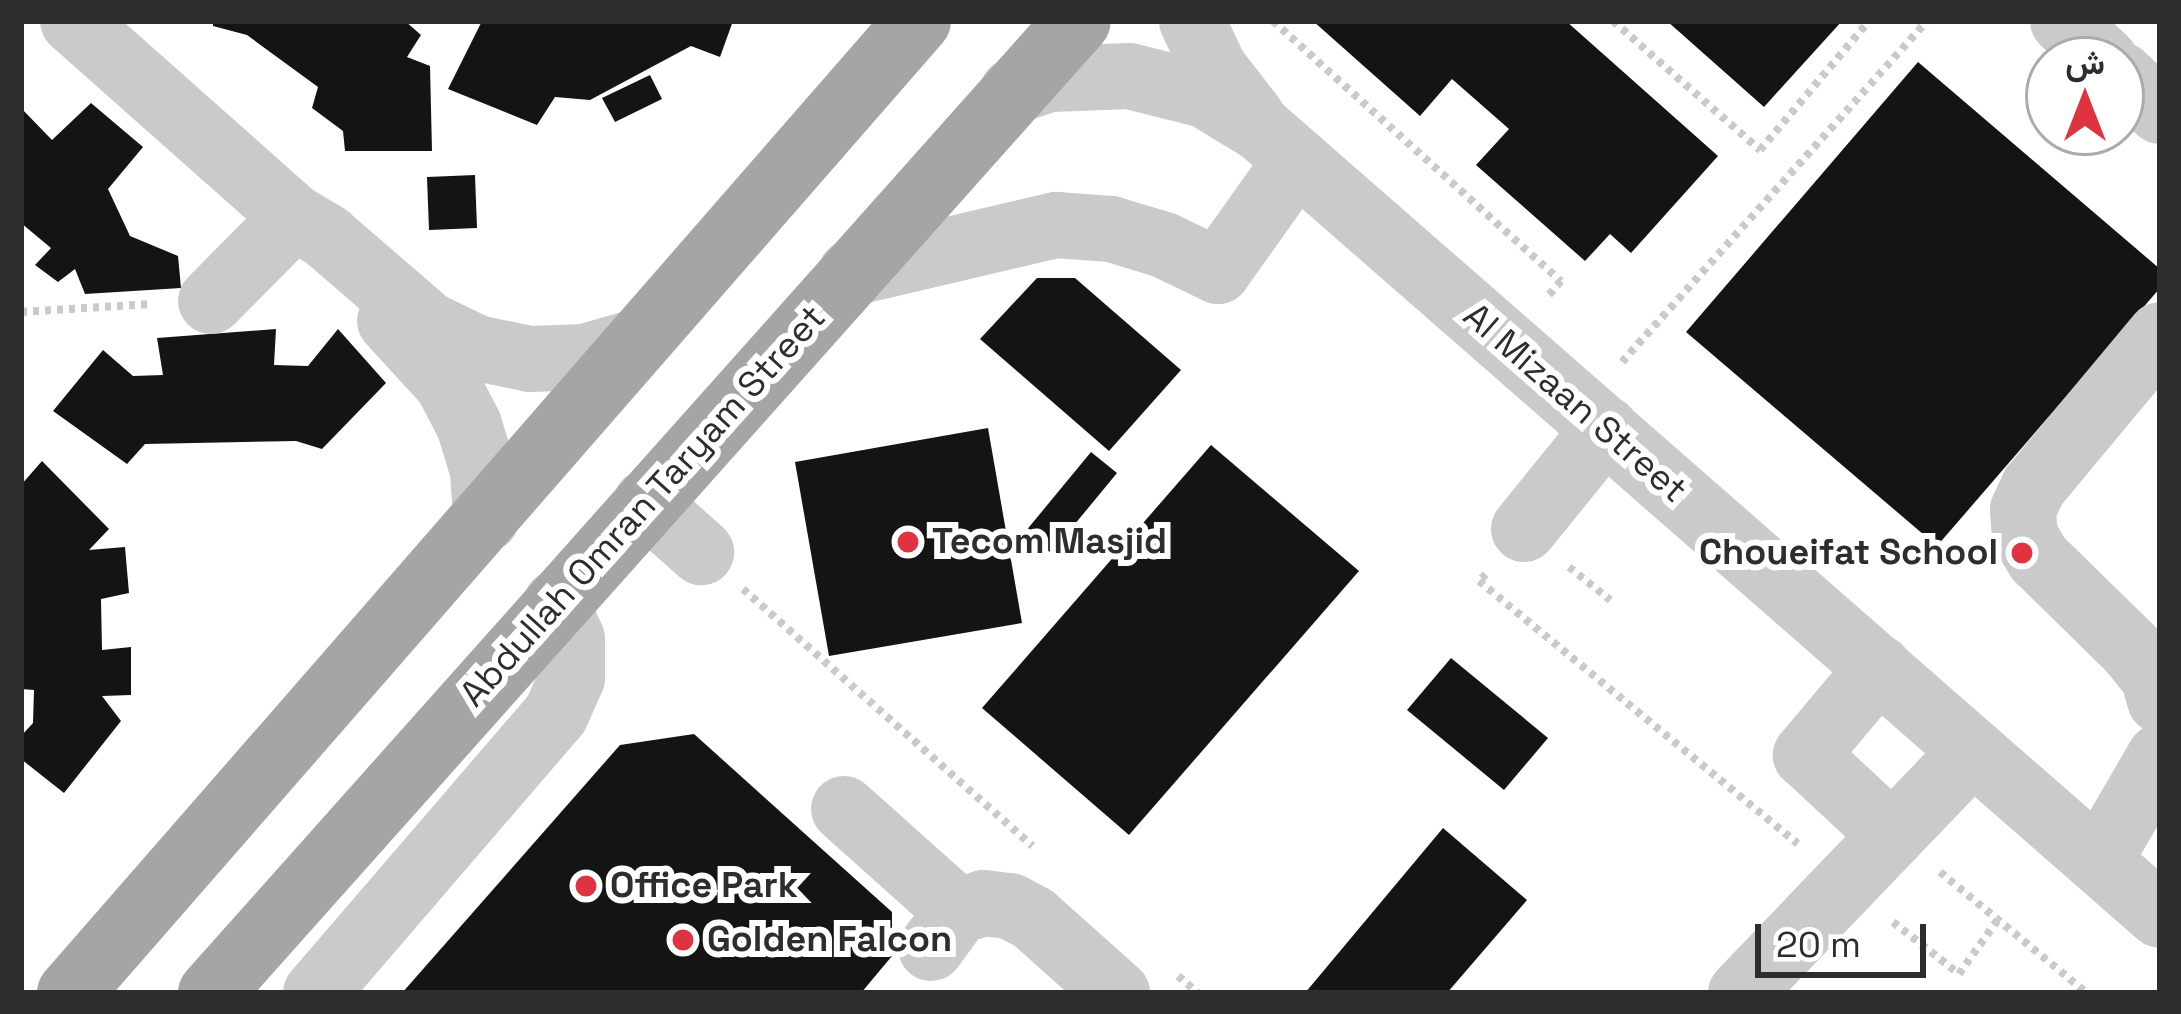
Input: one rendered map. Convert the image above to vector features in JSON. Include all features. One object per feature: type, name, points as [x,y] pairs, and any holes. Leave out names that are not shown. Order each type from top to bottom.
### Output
[{"type":"main road","points":[[70,993],[918,21]]},
{"type":"main road","name":"Abdullah Omran Taryam Street","points":[[211,993],[1078,21]]},
{"type":"street","points":[[73,21],[297,219],[327,237],[429,325],[477,348],[530,359],[585,357],[636,341]]},
{"type":"street","name":"Al Mizaan Street","points":[[1192,21],[1214,68],[1279,145]]},
{"type":"street","name":"Al Mizaan Street","points":[[1013,91],[1051,79],[1130,76],[1205,94],[1279,145],[2160,915]]},
{"type":"street","points":[[851,273],[1057,225],[1111,229],[1164,245],[1218,271],[1279,145]]},
{"type":"street","points":[[211,301],[297,219]]},
{"type":"street","points":[[297,219],[328,260],[447,382],[483,471],[486,519]]},
{"type":"street","points":[[2160,334],[2034,485],[2023,510],[2024,536],[2039,559],[2131,648],[2154,678],[2160,700]]},
{"type":"street","points":[[1524,530],[1593,419]]},
{"type":"street","points":[[646,503],[701,552]]},
{"type":"street","points":[[316,993],[556,714],[572,678],[572,639],[556,603]]},
{"type":"street","points":[[1879,668],[1806,755],[1891,834]]},
{"type":"street","points":[[1741,993],[1973,751]]},
{"type":"street","points":[[2099,861],[2160,756]]},
{"type":"street","points":[[844,809],[945,929],[983,903],[1010,906],[1140,977]]},
{"type":"path","points":[[1273,21],[1561,280],[1508,344]]},
{"type":"path","points":[[1613,21],[1760,150],[1869,21]]},
{"type":"path","points":[[1593,419],[1927,21]]},
{"type":"path","points":[[21,312],[211,301]]},
{"type":"path","points":[[1524,530],[1479,581],[1846,884],[1959,974],[2000,918]]},
{"type":"path","points":[[701,552],[1038,851]]},
{"type":"path","points":[[1891,834],[2087,993]]},
{"type":"path","points":[[1140,977],[1198,993]]},
{"type":"building","points":[[213,21],[405,21],[421,35],[407,57],[430,66],[432,151],[345,151],[343,131],[312,108],[318,87],[247,35],[213,26]]},
{"type":"building","points":[[482,21],[733,21],[720,57],[691,46],[590,100],[555,97],[537,125],[448,89]]},
{"type":"building","points":[[1313,21],[1566,21],[1718,156],[1631,253],[1610,234],[1585,261],[1476,165],[1509,129],[1452,79],[1420,116]]},
{"type":"building","points":[[1667,21],[1842,21],[1764,107]]},
{"type":"building","points":[[1918,62],[2160,269],[2160,288],[1937,546],[1686,332]]},
{"type":"building","points":[[650,75],[662,99],[615,122],[602,98]]},
{"type":"building","points":[[91,103],[143,147],[108,189],[130,236],[178,256],[181,288],[85,294],[75,269],[58,282],[35,265],[51,248],[21,223],[21,108],[52,140]]},
{"type":"building","points":[[475,175],[477,228],[429,230],[427,177]]},
{"type":"building","points":[[1037,278],[1075,278],[1181,370],[1109,451],[980,339]]},
{"type":"building","points":[[276,329],[274,365],[308,366],[338,329],[386,383],[322,449],[296,441],[145,444],[127,464],[53,411],[103,350],[133,376],[163,375],[157,338]]},
{"type":"building","name":"Tecom Masjid","points":[[988,428],[1022,623],[829,656],[795,462]]},
{"type":"building","points":[[1211,445],[1359,571],[1129,835],[982,708]]},
{"type":"building","points":[[1091,452],[1117,473],[1051,553],[1025,532]]},
{"type":"building","points":[[42,461],[109,529],[89,550],[125,547],[129,593],[101,599],[102,650],[131,647],[131,695],[102,696],[121,721],[64,793],[21,759],[21,736],[33,723],[34,690],[21,689],[21,485]]},
{"type":"building","points":[[1451,658],[1548,738],[1504,790],[1407,710]]},
{"type":"building","name":"Office Park","points":[[694,734],[892,912],[892,956],[861,993],[402,993],[620,745]]},
{"type":"building","points":[[1443,828],[1527,900],[1447,993],[1305,993]]},
{"type":"place","name":"Tecom Masjid","points":[[908,542]]},
{"type":"place","name":"Choueifat School","points":[[2022,553]]},
{"type":"place","name":"Office Park","points":[[586,886]]},
{"type":"place","name":"Golden Falcon","points":[[683,940]]}]
